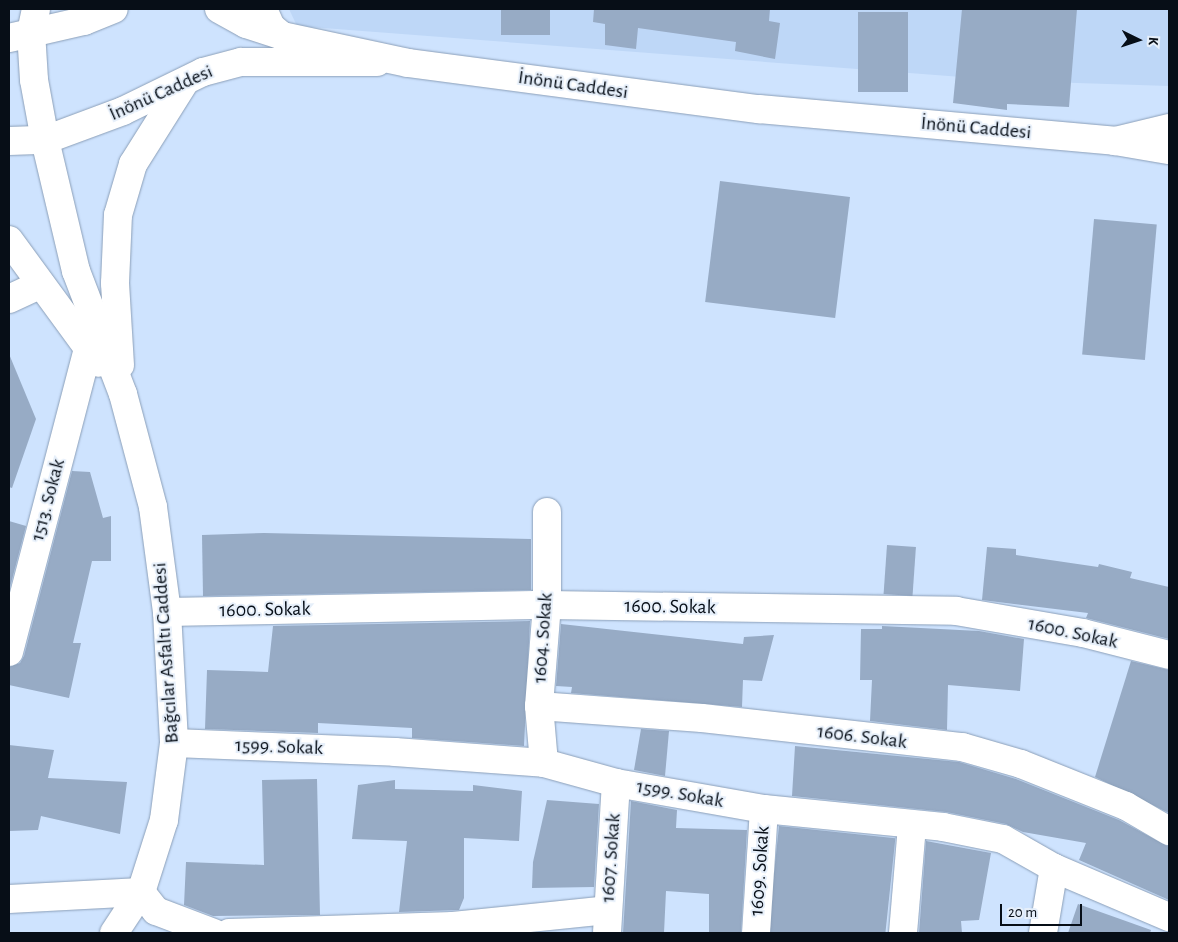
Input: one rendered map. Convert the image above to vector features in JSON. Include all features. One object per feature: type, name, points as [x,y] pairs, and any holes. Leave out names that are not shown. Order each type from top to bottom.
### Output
[{"type":"street","points":[[114,9],[84,21],[25,26],[45,140],[76,271],[123,394]]},
{"type":"street","points":[[219,9],[246,24],[282,36],[408,62]]},
{"type":"street","points":[[263,9],[271,27],[282,36]]},
{"type":"street","name":"İnönü Caddesi","points":[[9,141],[45,140],[123,112],[185,81],[241,62],[408,62],[759,109],[1115,140],[1169,150]]},
{"type":"street","points":[[123,394],[115,283],[118,215],[133,164],[185,81]]},
{"type":"street","name":"İnönü Caddesi","points":[[1115,140],[1169,128]]},
{"type":"street","points":[[1115,140],[1169,141]]},
{"type":"street","points":[[9,240],[123,394]]},
{"type":"street","points":[[9,299],[41,284]]},
{"type":"street","name":"1513. Sokak","points":[[9,652],[88,348]]},
{"type":"street","name":"Bağcılar Asfaltı Caddesi","points":[[114,933],[141,892],[164,820],[174,743],[167,612],[152,507],[123,394]]},
{"type":"street","name":"1604. Sokak","points":[[544,763],[539,706],[547,605],[547,512]]},
{"type":"street","name":"1600. Sokak","points":[[167,612],[547,605],[956,611],[1084,634],[1169,655]]},
{"type":"street","name":"1606. Sokak","points":[[539,706],[702,718],[962,747],[1022,764],[1126,806],[1169,831]]},
{"type":"street","name":"1599. Sokak","points":[[174,743],[395,752],[544,763],[616,783],[764,809],[912,825],[1003,839],[1054,868],[1169,917]]},
{"type":"street","name":"1607. Sokak","points":[[607,922],[616,783]]},
{"type":"street","name":"1609. Sokak","points":[[756,933],[764,809]]},
{"type":"street","points":[[903,933],[912,825]]},
{"type":"street","points":[[1043,933],[1054,868]]},
{"type":"street","points":[[9,899],[141,892],[156,911],[214,933]]},
{"type":"street","points":[[229,933],[607,922]]},
{"type":"shaded area","points":[[289,9],[1169,9],[1169,86],[1014,81],[297,26]]},
{"type":"building","points":[[501,9],[550,9],[550,35],[501,35]]},
{"type":"building","points":[[594,9],[770,9],[769,21],[780,23],[775,59],[735,51],[736,42],[638,28],[636,49],[605,45],[605,24],[593,22]]},
{"type":"building","points":[[962,9],[1077,9],[1069,107],[1007,104],[1007,110],[953,103]]},
{"type":"building","points":[[858,12],[908,12],[908,92],[858,92]]},
{"type":"building","points":[[720,181],[850,197],[835,318],[705,302]]},
{"type":"building","points":[[1094,219],[1157,224],[1145,360],[1082,354]]},
{"type":"building","points":[[9,354],[36,419],[12,488],[9,487]]},
{"type":"building","points":[[72,471],[90,472],[103,518],[111,516],[111,561],[92,561],[73,643],[81,643],[69,698],[9,685],[9,667],[20,663],[24,656]]},
{"type":"building","points":[[9,521],[26,526],[9,591]]},
{"type":"building","points":[[264,533],[531,539],[531,590],[203,596],[202,535]]},
{"type":"building","points":[[887,545],[916,547],[913,596],[884,594]]},
{"type":"building","points":[[987,547],[1016,549],[1016,555],[1098,567],[1099,564],[1132,572],[1130,578],[1169,587],[1169,639],[1086,618],[1088,613],[982,600]]},
{"type":"building","points":[[530,621],[524,746],[412,738],[412,728],[318,723],[318,733],[205,729],[207,670],[268,672],[273,626]]},
{"type":"building","points":[[561,624],[743,644],[744,637],[774,635],[762,681],[743,680],[742,707],[571,693],[572,687],[556,686]]},
{"type":"building","points":[[882,626],[979,631],[1024,639],[1020,691],[948,685],[947,730],[870,721],[872,680],[860,680],[861,629],[882,629]]},
{"type":"building","points":[[1131,661],[1169,670],[1169,813],[1095,777]]},
{"type":"building","points":[[641,729],[669,731],[665,776],[634,770]]},
{"type":"building","points":[[9,745],[54,750],[48,778],[127,782],[120,834],[41,816],[38,830],[9,831]]},
{"type":"building","points":[[795,746],[959,762],[1016,779],[1119,820],[1169,847],[1169,900],[1079,860],[1086,843],[1023,832],[1006,824],[946,812],[792,796]]},
{"type":"building","points":[[317,779],[320,915],[213,916],[184,905],[186,862],[264,865],[262,780]]},
{"type":"building","points":[[395,780],[395,789],[473,791],[473,785],[522,791],[519,841],[464,838],[464,898],[459,910],[399,912],[407,841],[352,839],[358,785]]},
{"type":"building","points":[[547,800],[599,804],[594,887],[532,888],[533,862]]},
{"type":"building","points":[[631,801],[677,810],[676,828],[747,830],[741,933],[709,933],[709,894],[666,891],[664,933],[623,933]]},
{"type":"building","points":[[779,826],[895,838],[885,933],[768,932]]},
{"type":"building","points":[[926,841],[991,853],[979,920],[961,921],[962,933],[919,933]]},
{"type":"building","points":[[1078,904],[1151,930],[1150,933],[1068,933]]}]
